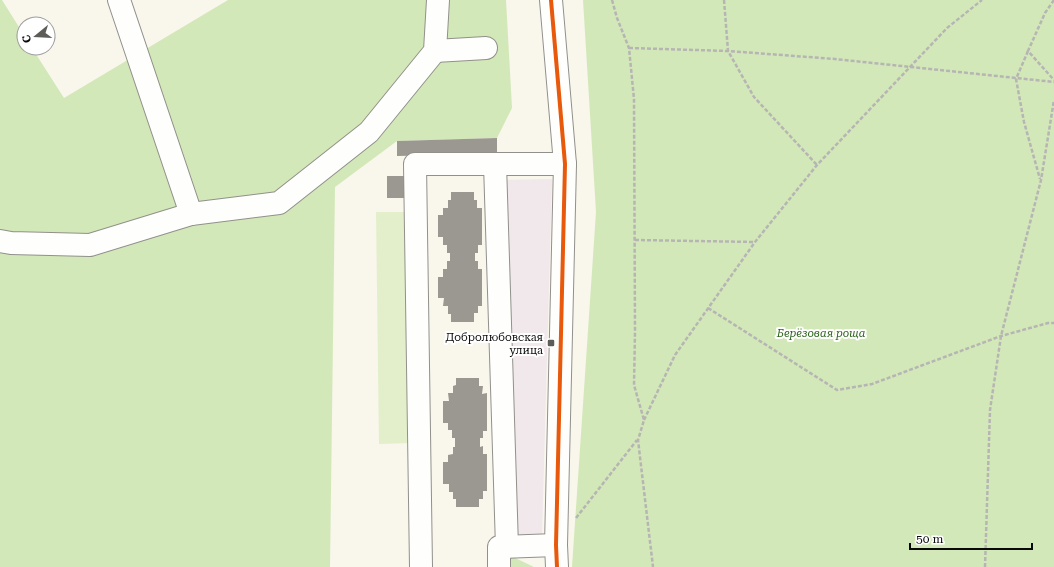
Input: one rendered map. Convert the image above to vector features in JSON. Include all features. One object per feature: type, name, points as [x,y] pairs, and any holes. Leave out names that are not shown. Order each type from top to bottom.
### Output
[{"type":"street","points":[[119,0],[191,214]]},
{"type":"street","points":[[0,241],[11,243],[90,245],[191,214],[279,203],[369,132],[435,51],[438,0]]},
{"type":"street","points":[[551,0],[565,164],[556,545],[557,567]]},
{"type":"street","points":[[435,51],[486,48]]},
{"type":"street","points":[[421,567],[416,164],[565,164]]},
{"type":"street","points":[[495,164],[507,547]]},
{"type":"street","points":[[499,567],[499,547],[556,545]]},
{"type":"path","points":[[612,0],[617,18],[629,48],[634,99],[634,385],[644,420]]},
{"type":"path","points":[[724,0],[728,51],[754,97],[817,165]]},
{"type":"path","points":[[575,520],[638,440],[644,420],[675,355],[755,242],[817,165],[948,28],[982,0]]},
{"type":"path","points":[[1041,180],[1024,122],[1016,79],[1046,13],[1054,0]]},
{"type":"path","points":[[629,48],[728,51],[835,59],[1016,79],[1054,81]]},
{"type":"path","points":[[1028,51],[1054,81]]},
{"type":"path","points":[[985,567],[990,410],[1001,336],[1041,180],[1054,100]]},
{"type":"path","points":[[635,240],[755,242]]},
{"type":"path","points":[[708,308],[837,390],[872,384],[1001,336],[1054,323]]},
{"type":"path","points":[[638,440],[653,567]]},
{"type":"shaded area","points":[[552,179],[542,536],[510,537],[498,180]]},
{"type":"green space","points":[[0,0],[2,0],[16,22],[16,56],[37,56],[64,98],[228,0],[506,0],[512,108],[497,138],[397,141],[335,187],[330,567],[0,567]]},
{"type":"green space","name":"Берёзовая роща","points":[[583,0],[1054,0],[1054,567],[572,567],[596,212]]},
{"type":"green space","points":[[376,212],[409,212],[411,443],[379,444]]},
{"type":"green space","points":[[511,556],[534,567],[511,567]]},
{"type":"building","points":[[497,138],[497,154],[397,156],[397,141]]},
{"type":"building","points":[[387,176],[413,176],[413,198],[387,198]]},
{"type":"building","points":[[451,192],[474,192],[474,200],[477,200],[477,208],[482,208],[482,245],[478,245],[478,253],[475,253],[475,261],[478,261],[478,269],[482,269],[482,306],[478,306],[478,313],[474,313],[474,322],[451,322],[451,314],[448,314],[448,306],[443,306],[444,298],[438,298],[438,277],[443,277],[443,269],[447,269],[447,261],[450,261],[450,253],[447,253],[447,245],[443,245],[443,237],[438,237],[438,215],[443,215],[443,208],[448,208],[448,200],[451,200]]},
{"type":"building","points":[[456,378],[479,378],[479,386],[483,386],[482,394],[487,393],[487,431],[483,431],[483,438],[480,438],[480,447],[483,446],[483,454],[487,454],[487,491],[483,491],[483,499],[479,499],[479,507],[456,507],[456,499],[453,499],[453,492],[449,492],[449,484],[443,484],[443,462],[448,462],[448,455],[453,454],[455,438],[452,438],[452,430],[448,430],[448,423],[443,423],[443,401],[449,401],[448,393],[453,393],[453,386],[456,385]]},
{"type":"cycle path","points":[[551,0],[565,164],[556,545],[557,567]]},
{"type":"place","name":"Добролюбовская улица","points":[[551,343]]}]
